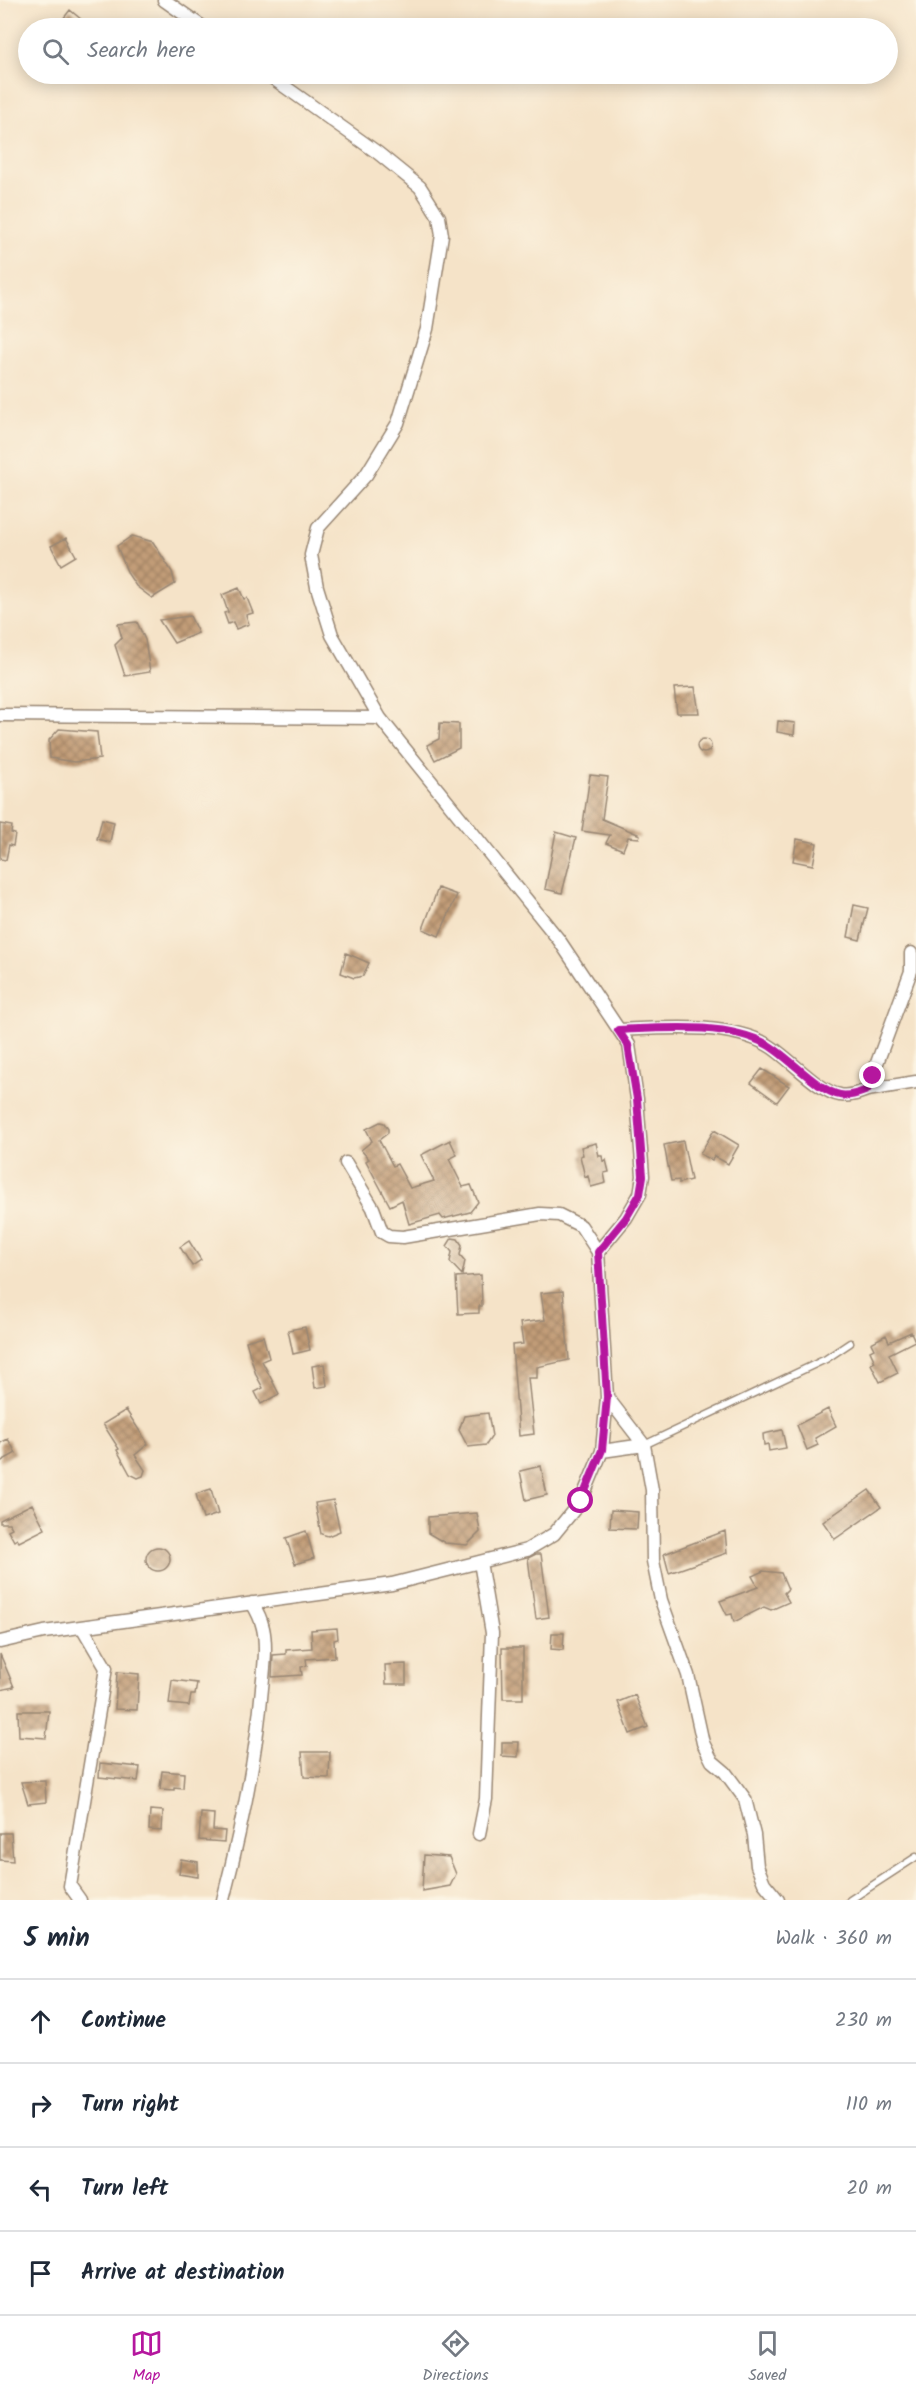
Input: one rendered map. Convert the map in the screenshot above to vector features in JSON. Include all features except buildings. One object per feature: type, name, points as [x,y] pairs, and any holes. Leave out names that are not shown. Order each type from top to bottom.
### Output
[{"type":"street","points":[[164,0],[190,18]]},
{"type":"street","points":[[281,84],[378,153],[420,187],[439,217],[442,235],[427,329],[398,423],[366,475],[318,528],[311,555],[317,587],[332,635],[380,718],[559,940],[628,1045],[637,1099],[643,1176],[640,1194],[626,1218],[598,1252]]},
{"type":"street","points":[[0,715],[380,718]]},
{"type":"street","points":[[867,1090],[911,971],[911,953]]},
{"type":"street","points":[[618,1030],[676,1028],[726,1032],[758,1039],[772,1047],[826,1089],[840,1095],[916,1082]]},
{"type":"street","points":[[0,1642],[44,1632],[392,1584],[527,1550],[554,1534],[581,1501],[602,1450],[607,1397],[598,1252],[581,1226],[559,1215],[540,1214],[403,1237],[389,1236],[382,1232],[373,1208],[346,1163]]},
{"type":"street","points":[[607,1397],[644,1445],[652,1490],[653,1561],[661,1600],[688,1675],[704,1743],[712,1761],[725,1772],[745,1799],[754,1835],[757,1866],[764,1883],[778,1900]]},
{"type":"street","points":[[602,1450],[644,1445]]},
{"type":"street","points":[[478,1834],[486,1799],[492,1633],[480,1562]]},
{"type":"street","points":[[224,1900],[243,1816],[259,1724],[264,1670],[264,1630],[260,1616],[252,1603]]},
{"type":"street","points":[[80,1900],[70,1886],[106,1668],[82,1627]]},
{"type":"lane","points":[[644,1445],[826,1359],[850,1343]]},
{"type":"lane","points":[[850,1900],[916,1857]]},
{"type":"route","points":[[581,1501],[602,1450],[607,1397],[598,1252],[626,1218],[640,1194],[643,1176],[637,1099],[628,1045],[618,1030],[676,1028],[726,1032],[758,1039],[772,1047],[826,1089],[840,1095],[867,1090],[873,1076]]}]
